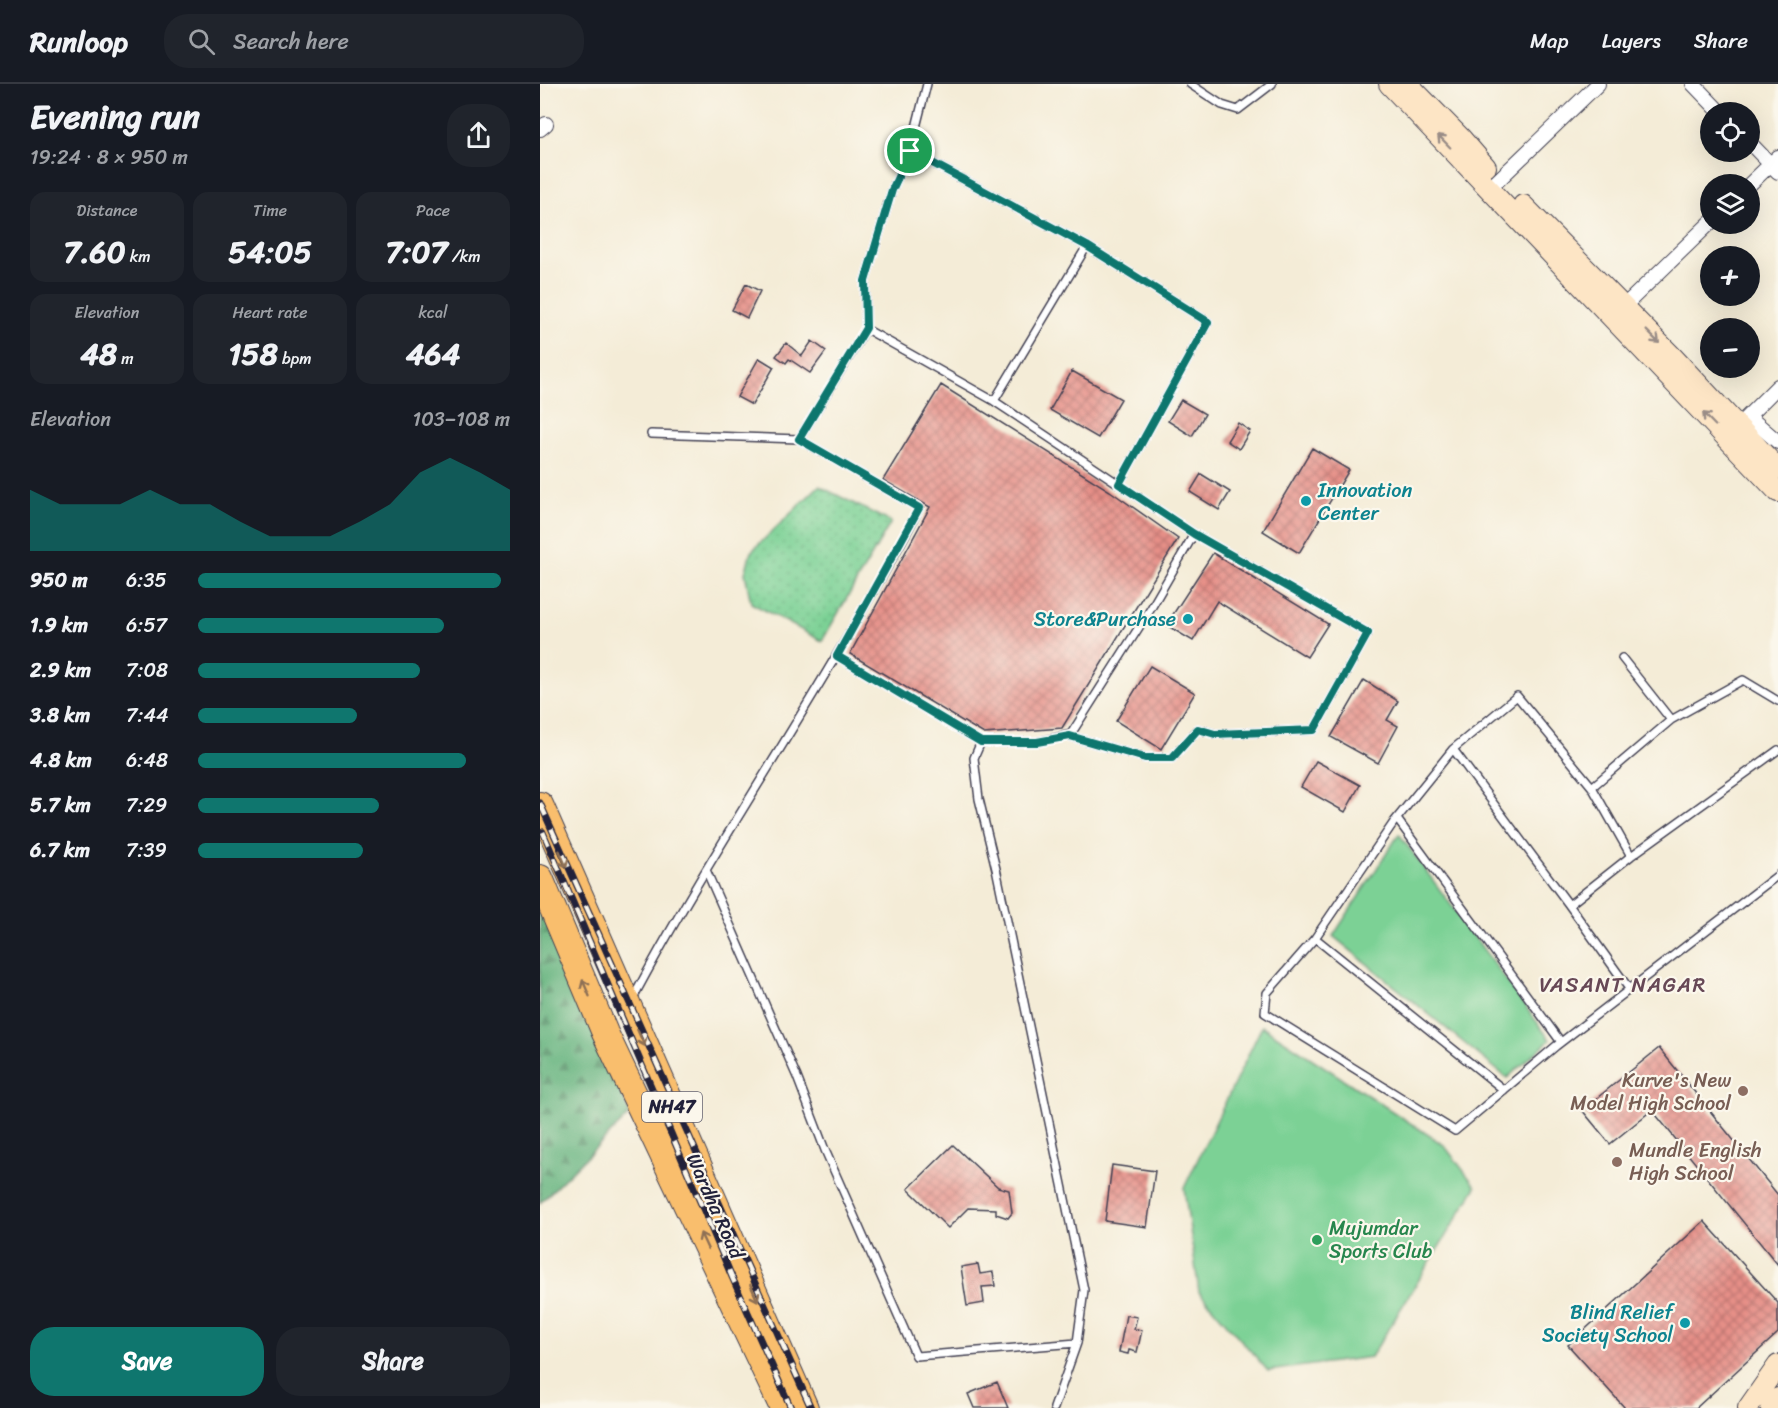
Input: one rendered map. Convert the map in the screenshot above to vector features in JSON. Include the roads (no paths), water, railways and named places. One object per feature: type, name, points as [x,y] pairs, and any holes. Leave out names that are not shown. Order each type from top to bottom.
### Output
[{"type":"highway","name":"Wardha Road","points":[[540,806],[805,1408]]},
{"type":"highway","name":"Wardha Road","points":[[540,878],[605,1033],[783,1408]]},
{"type":"main road","points":[[1389,84],[1494,184],[1617,312],[1674,358],[1778,469]]},
{"type":"main road","points":[[1408,84],[1494,184]]},
{"type":"main road","points":[[1737,426],[1778,492]]},
{"type":"main road","points":[[1748,1408],[1778,1365]]},
{"type":"main road","points":[[1771,1408],[1778,1398]]},
{"type":"street","points":[[1494,184],[1598,84]]},
{"type":"street","points":[[1693,84],[1710,102]]},
{"type":"street","points":[[1760,152],[1775,165],[1760,177]]},
{"type":"street","points":[[1617,312],[1700,233]]},
{"type":"street","points":[[1778,386],[1737,426],[1778,442]]},
{"type":"lane","points":[[799,439],[866,328],[865,281],[892,190],[910,151],[927,84]]},
{"type":"lane","points":[[1190,84],[1222,105],[1238,110],[1272,84]]},
{"type":"lane","points":[[910,151],[1087,246],[1208,322],[1119,484]]},
{"type":"lane","points":[[994,401],[1087,246]]},
{"type":"lane","points":[[837,656],[981,742],[1037,742],[1070,736],[1145,758],[1172,758],[1198,729],[1215,734],[1314,730],[1368,633],[1194,534],[994,401],[866,328]]},
{"type":"lane","points":[[628,1008],[653,960],[706,870],[837,656],[919,508],[799,439],[651,434]]},
{"type":"lane","points":[[1070,736],[1150,610],[1194,534]]},
{"type":"lane","points":[[1622,658],[1671,720]]},
{"type":"lane","points":[[1592,787],[1671,720],[1743,680],[1778,701]]},
{"type":"lane","points":[[1631,856],[1592,787],[1517,696],[1453,749],[1397,819],[1315,938],[1267,993],[1265,1013],[1455,1131],[1561,1042],[1778,875]]},
{"type":"lane","points":[[981,742],[974,758],[979,799],[997,873],[1084,1290],[1077,1343],[1054,1408]]},
{"type":"lane","points":[[1453,749],[1630,990]]},
{"type":"lane","points":[[1569,905],[1631,856],[1778,750]]},
{"type":"lane","points":[[1397,819],[1561,1042]]},
{"type":"lane","points":[[706,870],[797,1077],[825,1150],[916,1356],[1077,1343]]},
{"type":"lane","points":[[1315,938],[1504,1089]]},
{"type":"railway","points":[[540,803],[811,1408]]},
{"type":"railway","points":[[543,832],[732,1277],[791,1408]]},
{"type":"place","name":"Innovation Center","points":[[1306,501]]},
{"type":"place","name":"Store&Purchase","points":[[1188,619]]},
{"type":"place","name":"Kurve's New Model High School","points":[[1743,1091]]},
{"type":"place","name":"Mundle English High School","points":[[1617,1162]]},
{"type":"place","name":"Mujumdar Sports Club","points":[[1317,1240]]},
{"type":"place","name":"Blind Relief Society School","points":[[1685,1323]]},
{"type":"district","name":"VASANT NAGAR","points":[[1623,985]]}]
